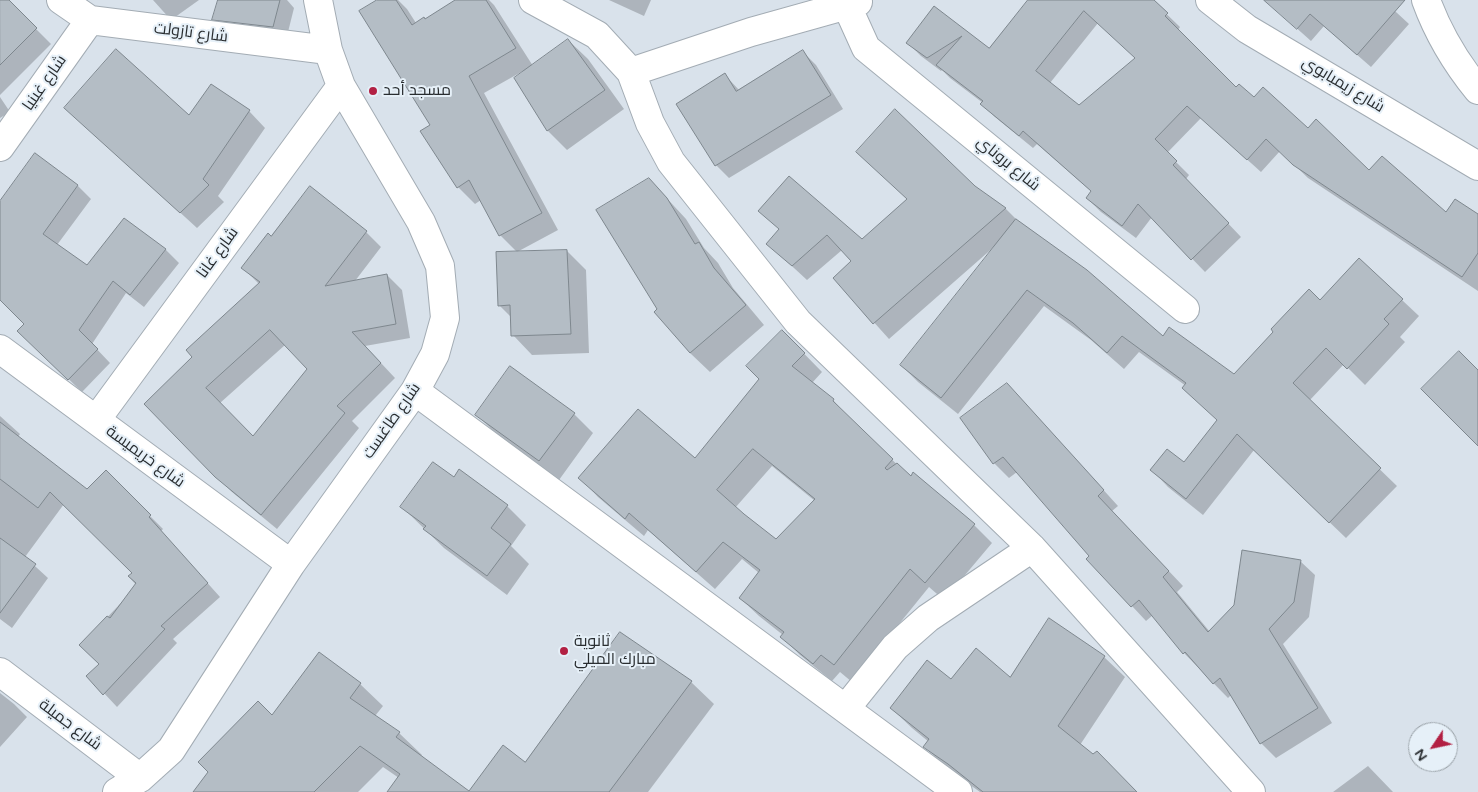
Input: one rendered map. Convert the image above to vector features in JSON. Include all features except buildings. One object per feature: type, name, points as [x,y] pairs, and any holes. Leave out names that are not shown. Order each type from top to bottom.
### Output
[{"type":"street","name":"شارع تازولت","points":[[60,0],[90,20],[328,50]]},
{"type":"street","name":"شارع طاغست","points":[[117,792],[140,778],[171,750],[291,564],[415,391],[435,354],[445,318],[440,266],[421,222],[341,86],[328,50],[318,0]]},
{"type":"street","points":[[533,0],[597,35],[631,72],[650,124],[671,162],[798,322],[1032,548],[1251,792]]},
{"type":"street","name":"شارع زيمبابوي","points":[[1210,0],[1247,28],[1478,166]]},
{"type":"street","points":[[1426,0],[1435,24],[1466,76],[1478,90]]},
{"type":"street","points":[[631,72],[849,2]]},
{"type":"street","name":"شارع بروناي","points":[[849,2],[866,48],[1185,310]]},
{"type":"street","name":"شارع غينيا","points":[[0,147],[90,20]]},
{"type":"street","name":"شارع غانا","points":[[96,420],[341,86]]},
{"type":"street","name":"شارع خريميسة","points":[[0,350],[291,564]]},
{"type":"street","points":[[415,391],[958,792]]},
{"type":"street","points":[[846,708],[894,647],[928,618],[1032,548]]},
{"type":"street","name":"شارع جميلة","points":[[0,672],[140,778]]},
{"type":"place","name":"مسجد أحد","points":[[373,91]]},
{"type":"place","name":"ثانوية مبارك الميلي","points":[[564,651]]}]
